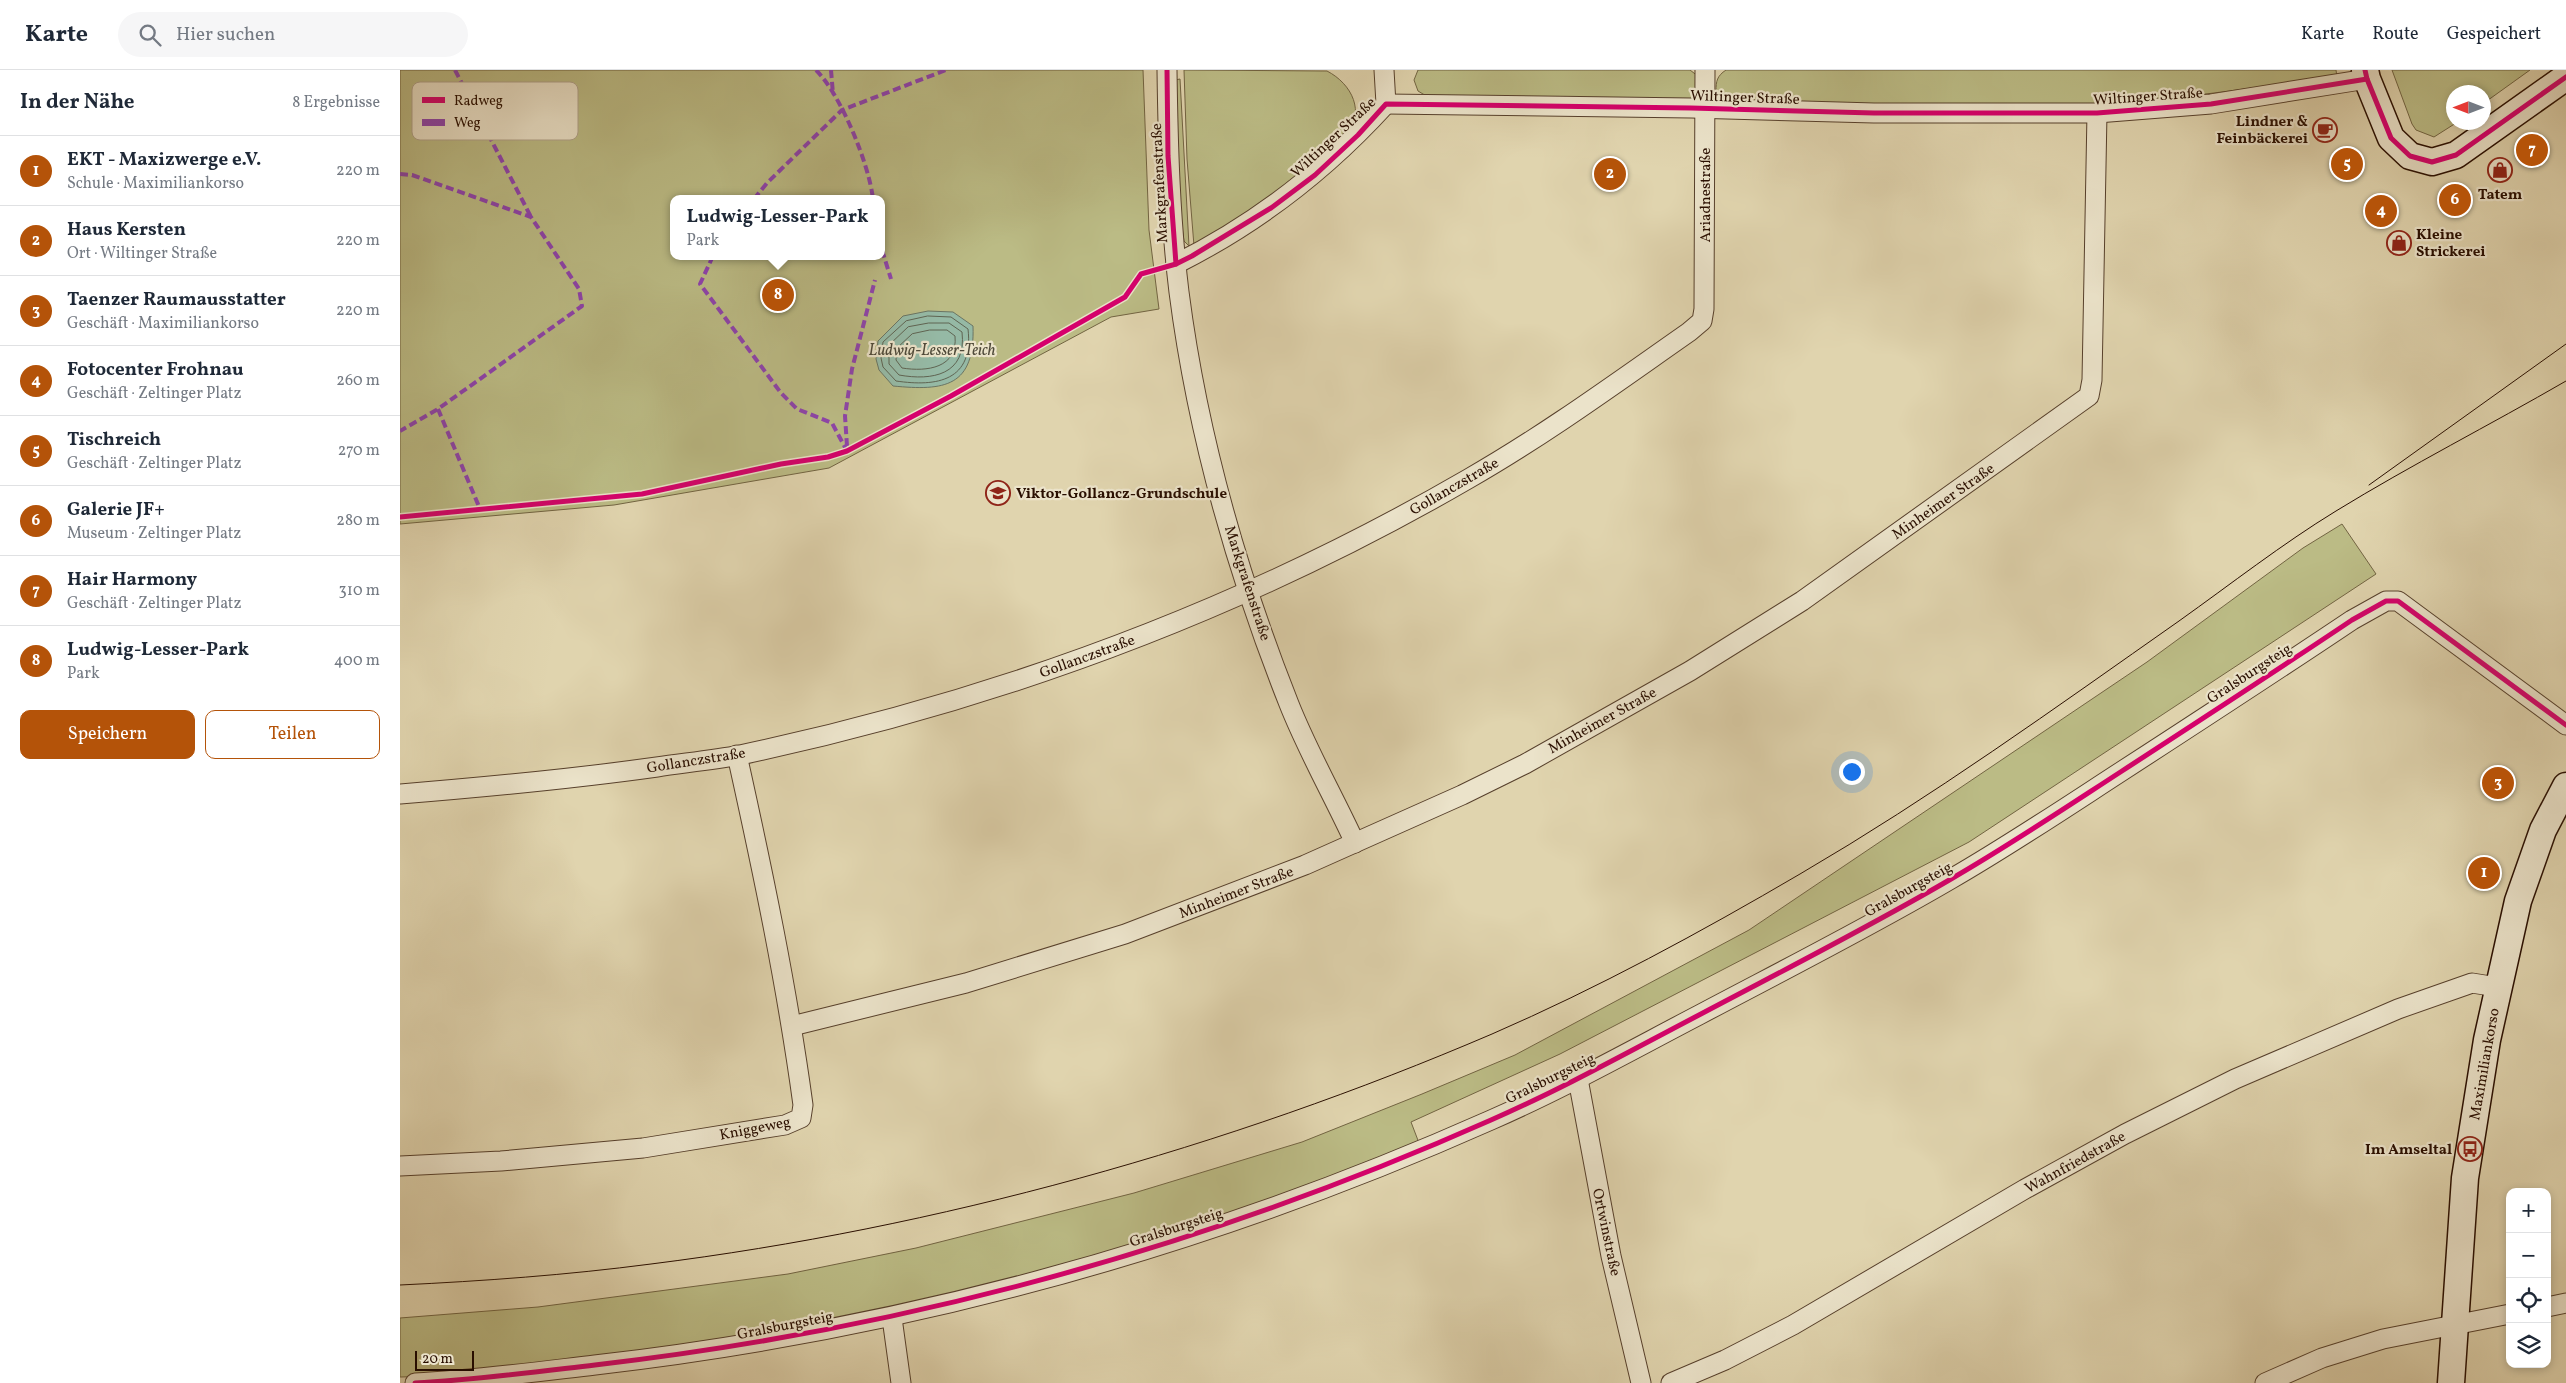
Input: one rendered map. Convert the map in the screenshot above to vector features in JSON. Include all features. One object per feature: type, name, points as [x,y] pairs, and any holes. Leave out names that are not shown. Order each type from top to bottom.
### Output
[{"type":"street","name":"Markgrafenstraße","points":[[1167,70],[1168,156],[1176,264],[1200,416],[1249,591],[1290,706],[1355,843]]},
{"type":"street","name":"Wiltinger Straße","points":[[1176,264],[1264,212],[1315,175],[1358,135],[1386,104],[1384,70]]},
{"type":"street","name":"Ariadnestraße","points":[[1702,320],[1704,309],[1705,70]]},
{"type":"street","name":"Wiltinger Straße","points":[[1386,104],[1706,108],[1874,113],[2097,113],[2211,104],[2366,75]]},
{"type":"street","points":[[2366,75],[2391,138],[2410,156],[2432,162],[2456,155],[2566,77]]},
{"type":"street","name":"Minheimer Straße","points":[[792,1026],[966,983],[1125,934],[1235,894],[1355,843],[1525,764],[1699,666],[1802,601],[2089,396],[2092,380],[2097,113]]},
{"type":"street","name":"Gollanczstraße","points":[[400,794],[585,777],[737,755],[880,723],[1020,680],[1148,634],[1249,591],[1371,531],[1471,477],[1571,416],[1689,332],[1702,320]]},
{"type":"street","name":"Gralsburgsteig","points":[[415,1383],[545,1371],[720,1349],[892,1318],[1003,1292],[1184,1238],[1309,1196],[1493,1119],[1578,1079],[1959,874],[2016,840],[2352,620],[2386,601],[2398,601],[2566,725]]},
{"type":"street","name":"Kniggeweg","points":[[400,1166],[501,1161],[643,1148],[785,1125],[801,1118],[803,1115],[792,1026],[767,892],[737,755]]},
{"type":"street","name":"Maximiliankorso","points":[[2451,1383],[2465,1178],[2479,1085],[2497,987],[2521,892],[2542,830],[2566,786]]},
{"type":"street","name":"Wahnfriedstraße","points":[[1671,1383],[1725,1360],[1793,1325],[2025,1189],[2125,1134],[2235,1079],[2398,1009],[2472,983],[2497,987]]},
{"type":"street","name":"Ortwinstraße","points":[[1578,1079],[1611,1256],[1641,1383]]},
{"type":"street","points":[[2551,1306],[2566,1303]]},
{"type":"street","points":[[2265,1383],[2339,1352],[2383,1339],[2506,1315]]},
{"type":"street","points":[[892,1318],[901,1383]]},
{"type":"shaded area","points":[[400,70],[1143,70],[1149,230],[1159,309],[1111,317],[829,468],[614,505],[400,524]]},
{"type":"shaded area","points":[[1184,70],[1327,71],[1343,83],[1353,99],[1355,118],[1352,128],[1346,137],[1335,147],[1287,184],[1194,246],[1187,159]]},
{"type":"shaded area","points":[[1418,70],[1690,70],[1699,77],[1698,92],[1692,99],[1682,101],[1428,97],[1418,91],[1414,80]]},
{"type":"shaded area","points":[[1726,70],[2336,70],[2337,77],[2152,101],[2086,106],[1727,102],[1716,91],[1718,79]]},
{"type":"shaded area","points":[[2392,70],[2530,70],[2491,98],[2491,85],[2446,85],[2446,129],[2434,137],[2416,130]]},
{"type":"shaded area","points":[[1180,79],[1189,246],[1184,241],[1179,200],[1175,80]]},
{"type":"shaded area","points":[[2342,524],[2376,574],[1969,842],[1560,1054],[1411,1122],[1419,1143],[1307,1188],[1059,1271],[720,1343],[444,1376],[400,1377],[400,1318],[538,1307],[788,1274],[916,1248],[1134,1193],[1302,1142],[1515,1055],[1749,930],[2147,662],[2303,548]]},
{"type":"water","name":"Ludwig-Lesser-Teich","points":[[928,311],[953,312],[973,326],[969,362],[962,373],[953,381],[942,385],[928,387],[893,386],[879,370],[876,359],[878,341],[903,316]]},
{"type":"tram line","points":[[2369,485],[2566,344]]},
{"type":"tram line","points":[[400,1285],[526,1277],[651,1264],[759,1248],[866,1229],[973,1205],[1079,1178],[1185,1147],[1289,1113],[1391,1075],[1492,1034],[1571,998],[1687,938],[1849,845],[2039,719],[2316,524],[2393,477],[2566,381]]},
{"type":"marked path","points":[[455,70],[461,82]]},
{"type":"marked path","points":[[816,70],[835,96],[844,113],[860,149],[872,195]]},
{"type":"marked path","points":[[831,70],[833,94]]},
{"type":"marked path","points":[[757,195],[767,183],[842,110],[946,70]]},
{"type":"marked path","points":[[491,140],[531,217]]},
{"type":"marked path","points":[[400,174],[412,175],[531,217],[579,289],[582,306],[438,409],[400,431]]},
{"type":"marked path","points":[[711,260],[700,284],[781,393],[797,409],[832,423],[847,451]]},
{"type":"marked path","points":[[885,260],[891,279]]},
{"type":"marked path","points":[[847,446],[845,416],[852,369],[875,280]]},
{"type":"marked path","points":[[438,409],[480,509]]},
{"type":"cycle path","points":[[1167,70],[1168,156],[1176,264]]},
{"type":"cycle path","points":[[2365,70],[2391,138],[2410,156],[2432,162],[2456,155],[2566,77]]},
{"type":"cycle path","points":[[400,517],[642,494],[781,464],[828,457],[847,451],[951,396],[1125,297],[1141,274],[1176,264],[1192,256],[1271,208],[1315,175],[1358,135],[1386,104],[1691,108],[1874,113],[2097,113],[2211,104],[2367,79]]},
{"type":"cycle path","points":[[415,1383],[528,1373],[712,1349],[827,1330],[940,1305],[1052,1277],[1163,1244],[1274,1207],[1383,1166],[1491,1120],[1570,1083],[1920,897],[2016,840],[2352,620],[2386,601],[2398,601],[2566,725]]},
{"type":"place","name":"Lindner & Feinbäckerei","points":[[2325,130]]},
{"type":"place","name":"Hair Harmony","points":[[2532,150]]},
{"type":"place","name":"Tischreich","points":[[2347,164]]},
{"type":"place","name":"Tatem","points":[[2500,170]]},
{"type":"place","name":"Haus Kersten","points":[[1610,174]]},
{"type":"place","name":"Galerie JF+","points":[[2455,200]]},
{"type":"place","name":"Fotocenter Frohnau","points":[[2381,211]]},
{"type":"place","name":"Kleine Strickerei","points":[[2399,243]]},
{"type":"place","name":"Ludwig-Lesser-Park","points":[[778,295]]},
{"type":"place","name":"Viktor-Gollancz-Grundschule","points":[[998,493]]},
{"type":"place","name":"Taenzer Raumausstatter","points":[[2498,783]]},
{"type":"place","name":"EKT - Maxizwerge e.V.","points":[[2484,873]]},
{"type":"place","name":"Im Amseltal","points":[[2470,1149]]}]
